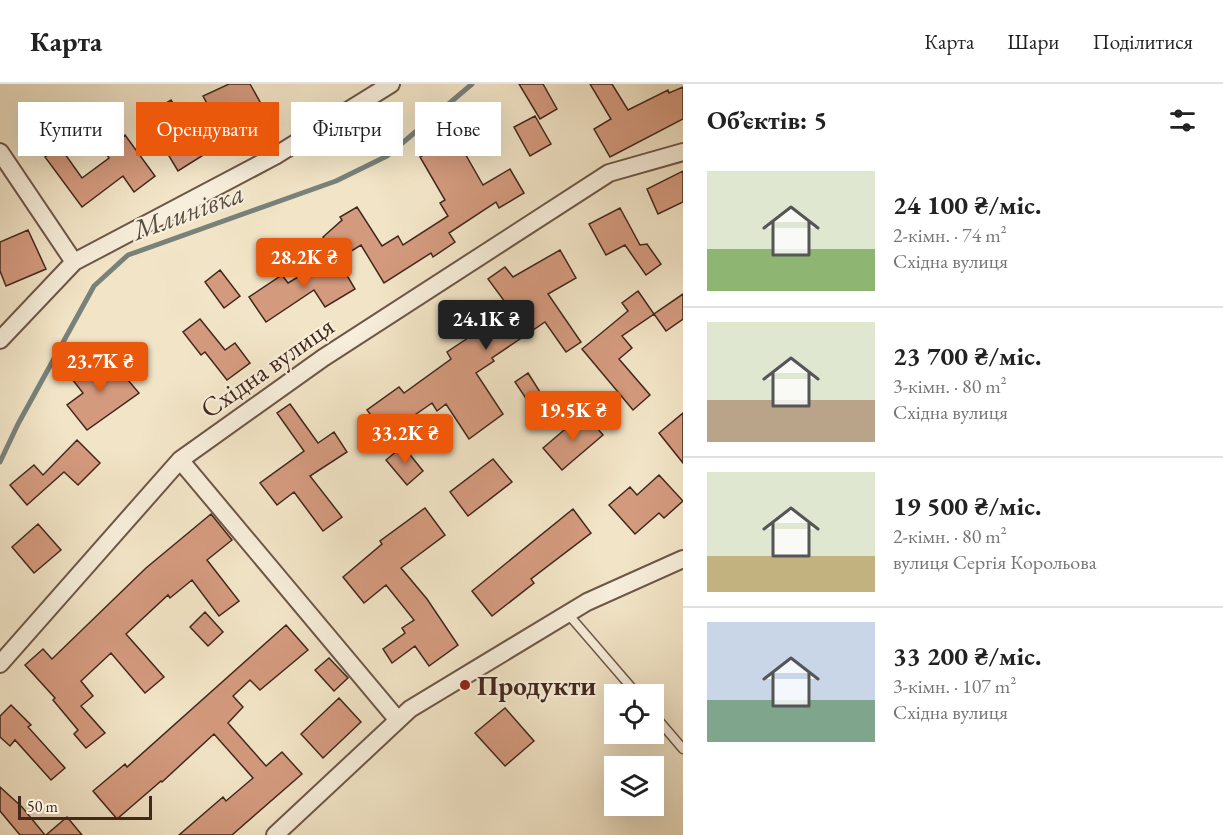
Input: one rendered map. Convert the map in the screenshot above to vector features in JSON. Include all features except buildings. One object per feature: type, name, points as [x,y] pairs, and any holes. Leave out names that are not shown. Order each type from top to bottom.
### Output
[{"type":"street","points":[[0,340],[74,262],[275,156],[391,84]]},
{"type":"street","points":[[0,152],[74,262]]},
{"type":"street","name":"Східна вулиця","points":[[0,664],[180,460],[323,358],[609,173],[683,152]]},
{"type":"street","points":[[180,460],[397,719]]},
{"type":"street","points":[[275,835],[397,719],[587,602],[683,558]]},
{"type":"lane","points":[[568,614],[628,684]]},
{"type":"lane","points":[[664,727],[683,749]]},
{"type":"waterway","name":"Млинівка","points":[[0,462],[18,424],[94,286],[128,255],[336,181],[387,156],[472,84]]},
{"type":"place","name":"Продукти","points":[[465,685]]}]
